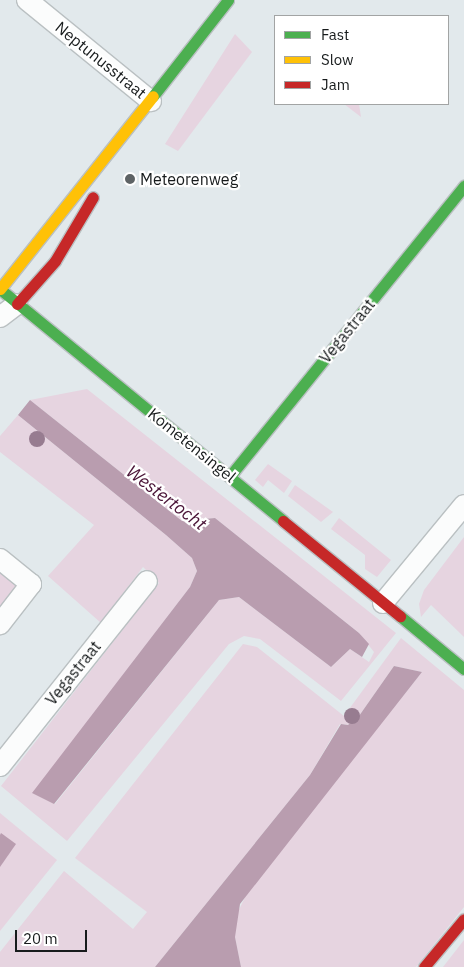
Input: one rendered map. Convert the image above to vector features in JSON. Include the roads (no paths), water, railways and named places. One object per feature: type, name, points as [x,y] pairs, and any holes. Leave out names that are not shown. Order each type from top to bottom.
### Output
[{"type":"street","name":"Neptunusstraat","points":[[27,0],[151,101]]},
{"type":"street","points":[[0,289],[151,101],[228,0]]},
{"type":"street","points":[[0,318],[18,304],[55,262],[151,101]]},
{"type":"street","name":"Vegastraat","points":[[230,476],[464,186]]},
{"type":"street","name":"Kometensingel","points":[[0,289],[464,669]]},
{"type":"street","points":[[383,603],[464,505]]},
{"type":"street","points":[[0,559],[31,584],[0,624]]},
{"type":"street","name":"Vegastraat","points":[[0,766],[147,581]]},
{"type":"street","points":[[424,967],[464,920]]},
{"type":"place","name":"Meteorenweg","points":[[130,179]]},
{"type":"water label","name":"Westertocht","points":[[166,498]]}]
